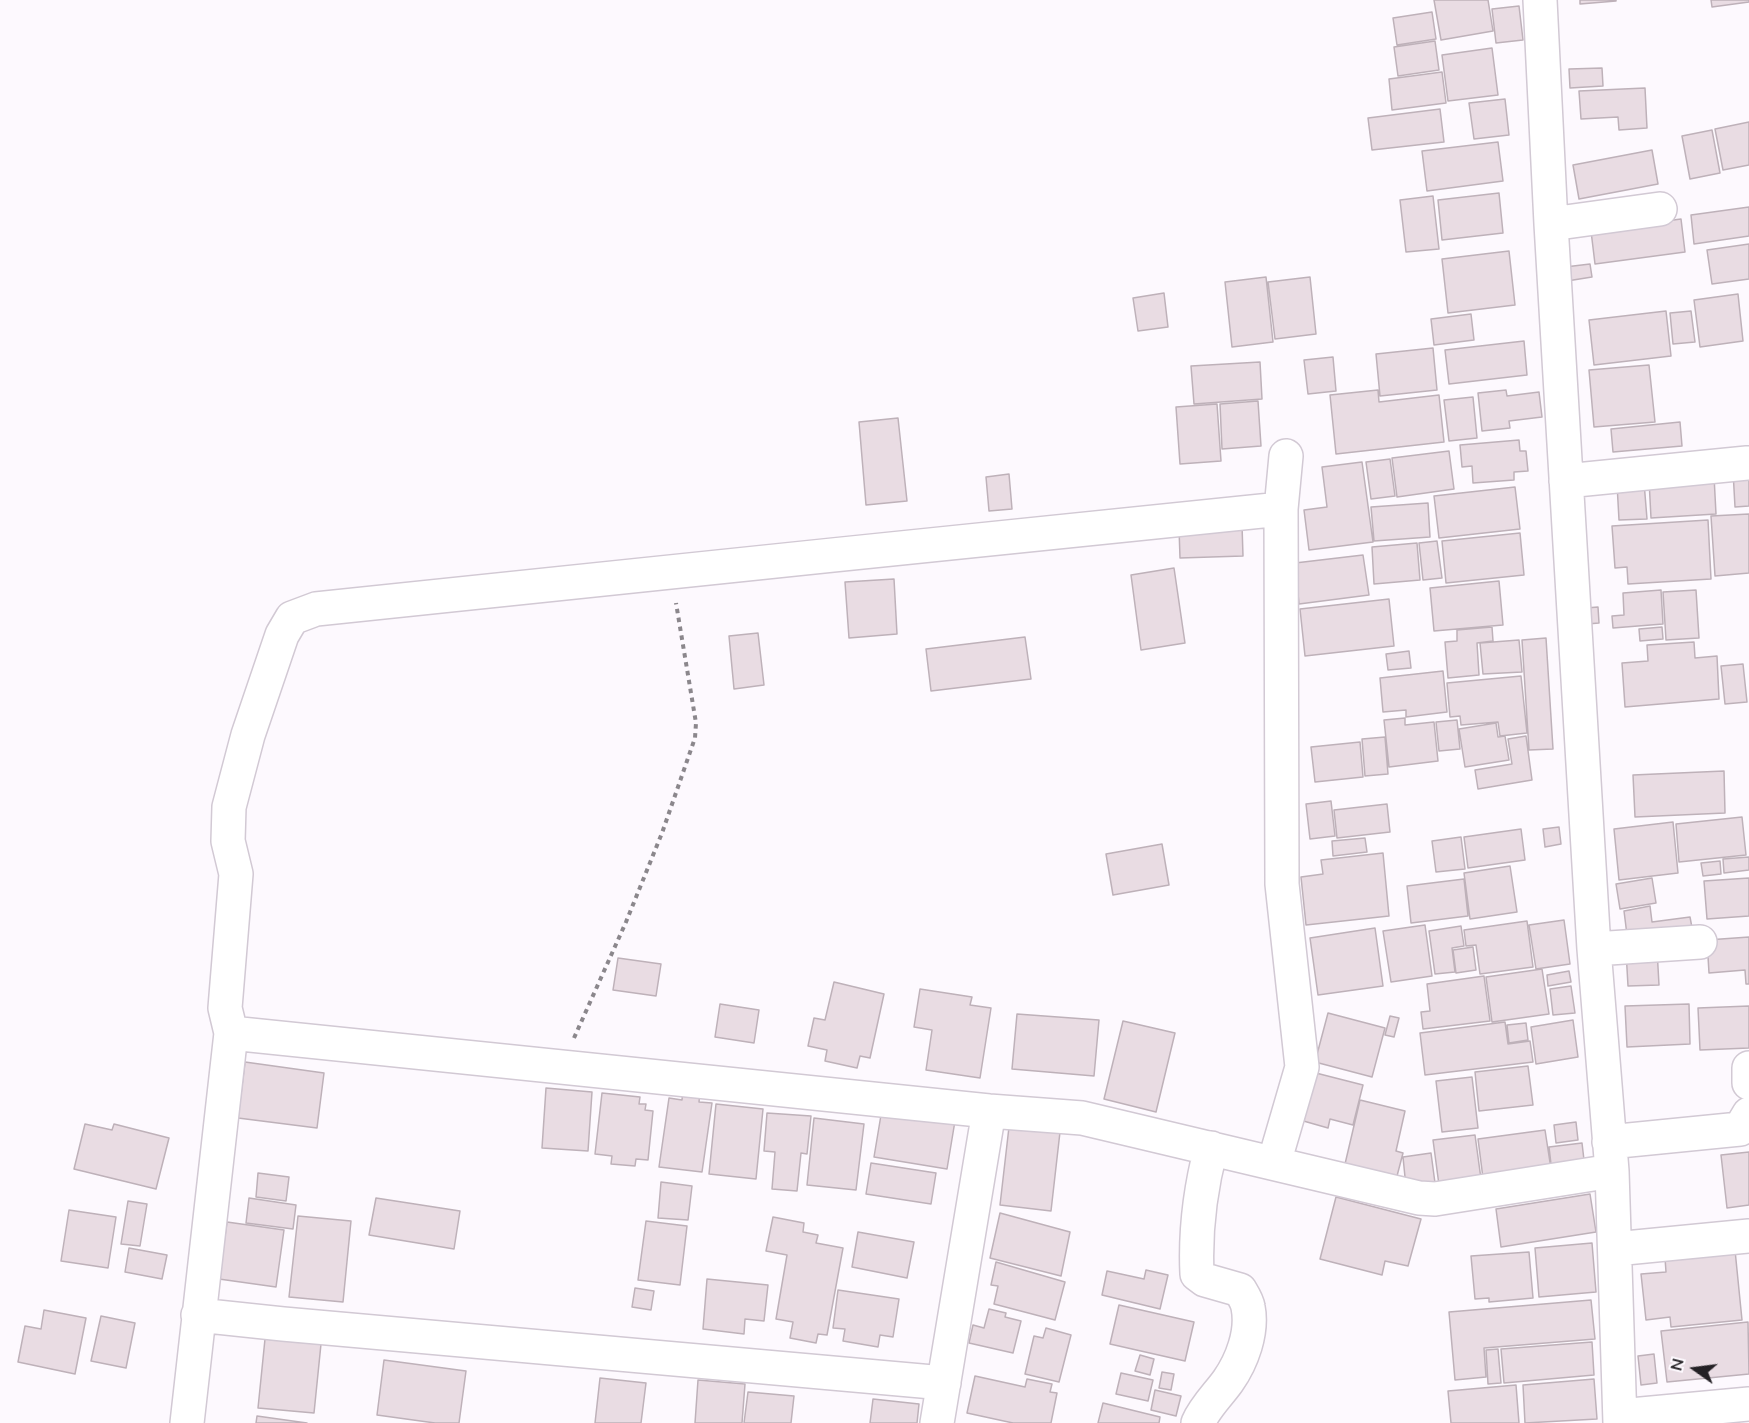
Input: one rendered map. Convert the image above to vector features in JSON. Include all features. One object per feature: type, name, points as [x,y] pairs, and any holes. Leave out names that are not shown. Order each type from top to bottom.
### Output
[{"type":"street","points":[[1540,0],[1594,948],[1610,1157],[1620,1419],[1749,1404]]},
{"type":"street","points":[[1551,224],[1660,210]]},
{"type":"street","points":[[1274,1162],[1302,1067],[1282,884],[1281,509],[1286,456]]},
{"type":"street","points":[[1566,481],[1747,463]]},
{"type":"street","points":[[187,1423],[231,1033],[225,1008],[236,874],[228,841],[229,807],[248,735],[282,635],[292,618],[316,609],[1281,509]]},
{"type":"street","points":[[1594,948],[1700,942]]},
{"type":"street","points":[[231,1033],[989,1111],[1082,1118],[1419,1198],[1435,1199],[1740,1129],[1749,1114]]},
{"type":"street","points":[[1749,1068],[1749,1083]]},
{"type":"street","points":[[937,1423],[989,1111]]},
{"type":"street","points":[[1198,1423],[1202,1413],[1241,1359],[1249,1323],[1248,1305],[1240,1290],[1205,1280],[1197,1274],[1196,1245],[1202,1185],[1211,1148]]},
{"type":"street","points":[[1615,1249],[1749,1236]]},
{"type":"street","points":[[198,1315],[944,1383]]},
{"type":"path","points":[[562,1066],[626,922],[662,832],[695,738],[696,723],[676,602],[682,583],[694,571]]},
{"type":"building","points":[[1434,0],[1488,0],[1493,31],[1441,40]]},
{"type":"building","points":[[1580,0],[1616,0],[1616,1],[1580,4]]},
{"type":"building","points":[[1711,0],[1749,0],[1749,2],[1712,7]]},
{"type":"building","points":[[1519,6],[1523,40],[1496,43],[1492,9]]},
{"type":"building","points":[[1432,12],[1436,39],[1397,45],[1393,18]]},
{"type":"building","points":[[1435,41],[1439,70],[1398,76],[1394,47]]},
{"type":"building","points":[[1492,48],[1498,95],[1448,101],[1442,55]]},
{"type":"building","points":[[1602,68],[1603,86],[1570,88],[1569,69]]},
{"type":"building","points":[[1442,72],[1446,103],[1392,110],[1389,79]]},
{"type":"building","points":[[1645,88],[1647,128],[1619,130],[1618,117],[1581,119],[1579,91]]},
{"type":"building","points":[[1505,99],[1509,135],[1474,139],[1469,103]]},
{"type":"building","points":[[1440,109],[1444,142],[1372,150],[1368,118]]},
{"type":"building","points":[[1749,122],[1749,165],[1723,170],[1715,129]]},
{"type":"building","points":[[1712,130],[1720,173],[1690,179],[1682,136]]},
{"type":"building","points":[[1498,142],[1503,181],[1427,191],[1422,151]]},
{"type":"building","points":[[1652,150],[1658,184],[1579,199],[1573,165]]},
{"type":"building","points":[[1499,193],[1503,233],[1442,240],[1438,200]]},
{"type":"building","points":[[1433,196],[1439,249],[1406,252],[1400,200]]},
{"type":"building","points":[[1749,207],[1749,236],[1694,244],[1691,215]]},
{"type":"building","points":[[1681,219],[1685,252],[1595,264],[1591,231]]},
{"type":"building","points":[[1749,244],[1749,279],[1712,284],[1707,250]]},
{"type":"building","points":[[1509,251],[1515,305],[1448,313],[1442,259]]},
{"type":"building","points":[[1590,264],[1592,277],[1567,281],[1565,267]]},
{"type":"building","points":[[1266,277],[1273,342],[1232,347],[1225,282]]},
{"type":"building","points":[[1310,277],[1316,334],[1275,339],[1268,282]]},
{"type":"building","points":[[1164,293],[1168,327],[1138,331],[1133,298]]},
{"type":"building","points":[[1738,294],[1743,341],[1700,347],[1694,300]]},
{"type":"building","points":[[1666,311],[1671,356],[1594,365],[1589,320]]},
{"type":"building","points":[[1691,311],[1695,342],[1673,344],[1670,313]]},
{"type":"building","points":[[1471,314],[1474,340],[1434,345],[1431,319]]},
{"type":"building","points":[[1524,341],[1527,375],[1449,384],[1445,350]]},
{"type":"building","points":[[1433,348],[1437,390],[1380,396],[1376,354]]},
{"type":"building","points":[[1333,357],[1336,391],[1308,394],[1304,360]]},
{"type":"building","points":[[1260,362],[1262,399],[1194,404],[1191,366]]},
{"type":"building","points":[[1649,365],[1655,422],[1594,427],[1589,370]]},
{"type":"building","points":[[1378,390],[1379,402],[1439,395],[1444,442],[1336,454],[1330,395]]},
{"type":"building","points":[[1506,390],[1507,396],[1539,392],[1542,417],[1509,421],[1510,428],[1482,431],[1478,393]]},
{"type":"building","points":[[1473,397],[1477,438],[1449,441],[1444,400]]},
{"type":"building","points":[[1258,401],[1261,446],[1222,449],[1220,404]]},
{"type":"building","points":[[1217,404],[1221,461],[1180,464],[1176,407]]},
{"type":"building","points":[[898,418],[907,501],[866,505],[859,422]]},
{"type":"building","points":[[1680,422],[1682,446],[1613,452],[1611,429]]},
{"type":"building","points":[[1519,440],[1520,451],[1526,451],[1528,471],[1514,472],[1514,480],[1473,483],[1472,466],[1462,467],[1460,445]]},
{"type":"building","points":[[1449,451],[1454,489],[1397,497],[1392,458]]},
{"type":"building","points":[[1390,459],[1395,496],[1371,499],[1366,462]]},
{"type":"building","points":[[1362,462],[1373,542],[1309,550],[1304,510],[1327,507],[1322,467]]},
{"type":"building","points":[[1749,470],[1749,506],[1735,507],[1733,471]]},
{"type":"building","points":[[1009,474],[1012,509],[989,511],[986,477]]},
{"type":"building","points":[[1714,476],[1716,514],[1651,518],[1649,480]]},
{"type":"building","points":[[1644,482],[1647,519],[1619,520],[1617,484]]},
{"type":"building","points":[[1515,487],[1520,529],[1439,538],[1434,496]]},
{"type":"building","points":[[1428,503],[1430,537],[1374,541],[1371,507]]},
{"type":"building","points":[[1749,514],[1749,573],[1715,576],[1711,516]]},
{"type":"building","points":[[1708,520],[1711,579],[1628,584],[1627,567],[1615,568],[1612,526]]},
{"type":"building","points":[[1242,525],[1243,556],[1180,558],[1179,528]]},
{"type":"building","points":[[1520,533],[1524,575],[1446,583],[1442,541]]},
{"type":"building","points":[[1437,541],[1442,578],[1423,580],[1419,543]]},
{"type":"building","points":[[1417,543],[1420,580],[1374,584],[1372,547]]},
{"type":"building","points":[[1363,555],[1369,595],[1299,604],[1295,563]]},
{"type":"building","points":[[1174,568],[1185,643],[1141,650],[1131,575]]},
{"type":"building","points":[[894,579],[897,634],[849,638],[845,582]]},
{"type":"building","points":[[1499,581],[1503,625],[1434,631],[1430,588]]},
{"type":"building","points":[[1661,590],[1663,624],[1613,628],[1612,616],[1624,615],[1623,593]]},
{"type":"building","points":[[1696,590],[1699,638],[1666,640],[1663,592]]},
{"type":"building","points":[[1389,599],[1394,646],[1305,656],[1300,609]]},
{"type":"building","points":[[1598,607],[1599,623],[1587,624],[1586,608]]},
{"type":"building","points":[[1492,627],[1493,641],[1477,643],[1479,675],[1448,678],[1445,642],[1457,641],[1457,630]]},
{"type":"building","points":[[1662,627],[1663,639],[1640,641],[1639,629]]},
{"type":"building","points":[[758,633],[764,685],[734,689],[729,636]]},
{"type":"building","points":[[1025,637],[1031,679],[931,691],[926,649]]},
{"type":"building","points":[[1546,638],[1553,749],[1529,750],[1522,640]]},
{"type":"building","points":[[1519,640],[1522,672],[1483,674],[1480,643]]},
{"type":"building","points":[[1694,642],[1695,658],[1717,656],[1719,699],[1625,707],[1622,663],[1648,661],[1647,645]]},
{"type":"building","points":[[1409,651],[1411,668],[1388,670],[1386,654]]},
{"type":"building","points":[[1743,664],[1747,702],[1725,704],[1721,666]]},
{"type":"building","points":[[1443,671],[1447,712],[1406,717],[1406,710],[1383,712],[1380,678]]},
{"type":"building","points":[[1521,676],[1527,733],[1500,736],[1498,722],[1461,725],[1460,716],[1450,717],[1447,683]]},
{"type":"building","points":[[1405,718],[1405,725],[1434,722],[1438,761],[1389,767],[1384,720]]},
{"type":"building","points":[[1457,720],[1460,749],[1439,751],[1436,722]]},
{"type":"building","points":[[1496,723],[1498,737],[1505,736],[1509,760],[1465,767],[1459,729]]},
{"type":"building","points":[[1526,736],[1532,780],[1478,789],[1475,770],[1512,764],[1508,739]]},
{"type":"building","points":[[1385,737],[1388,774],[1365,776],[1362,739]]},
{"type":"building","points":[[1360,742],[1363,777],[1315,782],[1311,747]]},
{"type":"building","points":[[1724,771],[1725,813],[1635,817],[1633,775]]},
{"type":"building","points":[[1331,801],[1335,836],[1310,839],[1306,804]]},
{"type":"building","points":[[1387,804],[1390,832],[1337,838],[1334,810]]},
{"type":"building","points":[[1742,817],[1746,855],[1679,862],[1676,824]]},
{"type":"building","points":[[1673,822],[1678,873],[1619,880],[1614,829]]},
{"type":"building","points":[[1559,827],[1561,844],[1545,847],[1543,829]]},
{"type":"building","points":[[1521,829],[1525,860],[1468,868],[1464,837]]},
{"type":"building","points":[[1461,837],[1465,869],[1436,872],[1432,841]]},
{"type":"building","points":[[1365,838],[1367,852],[1333,856],[1332,841]]},
{"type":"building","points":[[1162,844],[1169,885],[1113,895],[1106,854]]},
{"type":"building","points":[[1383,853],[1389,916],[1306,925],[1301,877],[1323,874],[1321,860]]},
{"type":"building","points":[[1749,857],[1749,870],[1724,873],[1723,859]]},
{"type":"building","points":[[1720,861],[1721,874],[1703,876],[1701,863]]},
{"type":"building","points":[[1510,866],[1517,912],[1470,919],[1464,873]]},
{"type":"building","points":[[1652,878],[1656,903],[1620,909],[1616,884]]},
{"type":"building","points":[[1749,878],[1749,916],[1707,919],[1704,881]]},
{"type":"building","points":[[1464,879],[1468,916],[1411,923],[1407,886]]},
{"type":"building","points":[[1650,906],[1652,922],[1690,917],[1693,933],[1628,943],[1624,911]]},
{"type":"building","points":[[1564,920],[1570,964],[1536,969],[1529,925]]},
{"type":"building","points":[[1527,921],[1533,967],[1480,974],[1476,945],[1466,946],[1464,930]]},
{"type":"building","points":[[1425,925],[1432,976],[1391,982],[1383,931]]},
{"type":"building","points":[[1461,926],[1464,946],[1452,948],[1455,972],[1435,974],[1429,931]]},
{"type":"building","points":[[1375,928],[1383,986],[1318,995],[1310,938]]},
{"type":"building","points":[[1749,937],[1749,984],[1746,984],[1745,970],[1709,973],[1707,940]]},
{"type":"building","points":[[1473,947],[1476,970],[1456,973],[1453,950]]},
{"type":"building","points":[[1657,949],[1659,985],[1628,986],[1626,951]]},
{"type":"building","points":[[618,958],[661,964],[656,996],[613,990]]},
{"type":"building","points":[[1542,969],[1549,1014],[1492,1022],[1486,977]]},
{"type":"building","points":[[1569,971],[1571,982],[1548,986],[1547,975]]},
{"type":"building","points":[[1484,976],[1490,1021],[1423,1029],[1421,1012],[1430,1011],[1427,984]]},
{"type":"building","points":[[834,982],[884,994],[870,1058],[860,1056],[857,1068],[825,1061],[827,1050],[808,1046],[814,1018],[825,1020]]},
{"type":"building","points":[[1571,986],[1575,1013],[1553,1015],[1550,989]]},
{"type":"building","points":[[920,989],[972,997],[970,1005],[991,1008],[980,1078],[926,1070],[932,1030],[914,1027]]},
{"type":"building","points":[[720,1004],[759,1010],[754,1043],[715,1037]]},
{"type":"building","points":[[1689,1004],[1690,1044],[1627,1047],[1625,1006]]},
{"type":"building","points":[[1749,1006],[1749,1048],[1700,1050],[1698,1008]]},
{"type":"building","points":[[1328,1013],[1385,1028],[1372,1077],[1315,1062]]},
{"type":"building","points":[[1017,1014],[1099,1020],[1094,1076],[1012,1069]]},
{"type":"building","points":[[1390,1016],[1399,1018],[1394,1037],[1385,1035]]},
{"type":"building","points":[[1573,1020],[1578,1057],[1536,1064],[1531,1027]]},
{"type":"building","points":[[1123,1021],[1175,1033],[1156,1112],[1104,1099]]},
{"type":"building","points":[[1505,1022],[1508,1044],[1530,1041],[1533,1062],[1425,1075],[1420,1033]]},
{"type":"building","points":[[1526,1023],[1528,1040],[1509,1043],[1507,1025]]},
{"type":"building","points":[[245,1062],[324,1073],[317,1128],[238,1118]]},
{"type":"building","points":[[1528,1066],[1533,1105],[1479,1111],[1475,1072]]},
{"type":"building","points":[[1312,1072],[1363,1085],[1353,1125],[1330,1119],[1328,1128],[1300,1120]]},
{"type":"building","points":[[1472,1077],[1478,1128],[1442,1132],[1436,1081]]},
{"type":"building","points":[[546,1088],[592,1092],[588,1151],[542,1148]]},
{"type":"building","points":[[683,1089],[700,1091],[699,1102],[712,1103],[702,1172],[659,1167],[669,1098],[682,1100]]},
{"type":"building","points":[[602,1093],[640,1097],[639,1104],[646,1104],[645,1110],[653,1111],[648,1160],[636,1159],[635,1166],[611,1164],[612,1156],[595,1154]]},
{"type":"building","points":[[1360,1100],[1405,1111],[1396,1151],[1403,1153],[1397,1176],[1345,1164]]},
{"type":"building","points":[[716,1104],[763,1109],[756,1179],[709,1174]]},
{"type":"building","points":[[882,1109],[955,1121],[947,1169],[874,1157]]},
{"type":"building","points":[[767,1113],[811,1116],[807,1154],[801,1153],[797,1191],[772,1189],[775,1152],[764,1151]]},
{"type":"building","points":[[814,1118],[864,1124],[856,1190],[807,1185]]},
{"type":"building","points":[[1576,1122],[1578,1140],[1556,1143],[1554,1125]]},
{"type":"building","points":[[85,1124],[112,1130],[114,1124],[169,1138],[156,1189],[74,1169]]},
{"type":"building","points":[[1009,1127],[1060,1132],[1051,1211],[1000,1205]]},
{"type":"building","points":[[1545,1130],[1551,1169],[1483,1178],[1478,1139]]},
{"type":"building","points":[[1475,1135],[1481,1179],[1439,1185],[1433,1140]]},
{"type":"building","points":[[1582,1143],[1584,1160],[1551,1164],[1549,1147]]},
{"type":"building","points":[[1749,1152],[1749,1205],[1727,1208],[1721,1155]]},
{"type":"building","points":[[1431,1153],[1435,1183],[1406,1187],[1403,1157]]},
{"type":"building","points":[[871,1163],[936,1173],[931,1204],[866,1194]]},
{"type":"building","points":[[258,1173],[289,1177],[286,1201],[256,1197]]},
{"type":"building","points":[[661,1182],[692,1186],[688,1220],[658,1218]]},
{"type":"building","points":[[1590,1194],[1596,1232],[1501,1247],[1496,1209]]},
{"type":"building","points":[[1336,1197],[1421,1219],[1408,1266],[1385,1261],[1382,1275],[1320,1259]]},
{"type":"building","points":[[249,1198],[296,1205],[293,1229],[246,1223]]},
{"type":"building","points":[[376,1198],[460,1211],[454,1249],[369,1235]]},
{"type":"building","points":[[128,1201],[147,1204],[140,1246],[121,1244]]},
{"type":"building","points":[[69,1210],[116,1217],[108,1268],[61,1261]]},
{"type":"building","points":[[1000,1213],[1070,1232],[1061,1276],[990,1258]]},
{"type":"building","points":[[298,1216],[351,1221],[343,1302],[289,1297]]},
{"type":"building","points":[[773,1217],[804,1223],[803,1232],[818,1235],[816,1243],[843,1248],[827,1335],[818,1334],[816,1343],[790,1338],[793,1322],[776,1319],[787,1255],[766,1251]]},
{"type":"building","points":[[646,1221],[687,1226],[680,1285],[638,1280]]},
{"type":"building","points":[[227,1222],[284,1230],[276,1287],[219,1279]]},
{"type":"building","points":[[858,1232],[914,1242],[907,1278],[852,1267]]},
{"type":"building","points":[[1592,1243],[1596,1292],[1539,1297],[1535,1248]]},
{"type":"building","points":[[129,1248],[167,1255],[162,1279],[125,1272]]},
{"type":"building","points":[[1735,1250],[1742,1320],[1671,1327],[1670,1317],[1646,1320],[1641,1274],[1666,1272],[1665,1258]]},
{"type":"building","points":[[1529,1252],[1533,1298],[1489,1302],[1489,1298],[1475,1299],[1471,1256]]},
{"type":"building","points":[[996,1262],[1065,1282],[1055,1320],[994,1304],[998,1286],[991,1285]]},
{"type":"building","points":[[1146,1270],[1168,1275],[1160,1309],[1102,1295],[1107,1271],[1144,1279]]},
{"type":"building","points":[[707,1279],[768,1285],[764,1321],[745,1319],[744,1334],[703,1329]]},
{"type":"building","points":[[635,1288],[654,1291],[651,1310],[632,1307]]},
{"type":"building","points":[[838,1290],[899,1299],[893,1337],[880,1335],[878,1347],[843,1341],[845,1329],[833,1328]]},
{"type":"building","points":[[1591,1300],[1595,1339],[1484,1348],[1486,1377],[1455,1380],[1449,1312]]},
{"type":"building","points":[[1119,1305],[1194,1322],[1185,1361],[1110,1344]]},
{"type":"building","points":[[989,1309],[1006,1313],[1005,1317],[1021,1321],[1013,1353],[969,1343],[973,1325],[984,1328]]},
{"type":"building","points":[[44,1310],[86,1318],[75,1374],[18,1362],[25,1326],[41,1329]]},
{"type":"building","points":[[101,1316],[135,1323],[126,1368],[91,1361]]},
{"type":"building","points":[[1748,1322],[1749,1374],[1667,1382],[1661,1331]]},
{"type":"building","points":[[1046,1328],[1071,1335],[1059,1382],[1025,1374],[1034,1336],[1043,1338]]},
{"type":"building","points":[[265,1339],[321,1344],[314,1413],[258,1408]]},
{"type":"building","points":[[1592,1342],[1594,1375],[1504,1383],[1501,1349]]},
{"type":"building","points":[[1498,1349],[1501,1383],[1488,1384],[1486,1350]]},
{"type":"building","points":[[1654,1354],[1657,1383],[1641,1385],[1638,1356]]},
{"type":"building","points":[[1140,1355],[1154,1359],[1150,1375],[1135,1371]]},
{"type":"building","points":[[384,1360],[466,1371],[459,1423],[435,1423],[377,1415]]},
{"type":"building","points":[[1162,1372],[1174,1374],[1171,1390],[1159,1388]]},
{"type":"building","points":[[1121,1373],[1153,1380],[1148,1401],[1116,1394]]},
{"type":"building","points":[[975,1376],[1025,1387],[1027,1379],[1052,1384],[1050,1392],[1057,1393],[1051,1423],[1013,1423],[967,1413]]},
{"type":"building","points":[[600,1378],[646,1383],[641,1423],[595,1423]]},
{"type":"building","points":[[1594,1379],[1597,1419],[1525,1423],[1523,1385]]},
{"type":"building","points":[[698,1380],[745,1384],[742,1423],[695,1423]]},
{"type":"building","points":[[1516,1385],[1519,1423],[1451,1423],[1448,1391]]},
{"type":"building","points":[[1155,1390],[1181,1396],[1176,1416],[1151,1410]]},
{"type":"building","points":[[748,1392],[794,1396],[791,1423],[744,1423]]},
{"type":"building","points":[[873,1399],[919,1404],[917,1423],[870,1423]]},
{"type":"building","points":[[1103,1403],[1160,1417],[1159,1423],[1098,1423]]},
{"type":"building","points":[[257,1416],[307,1423],[256,1423]]}]
